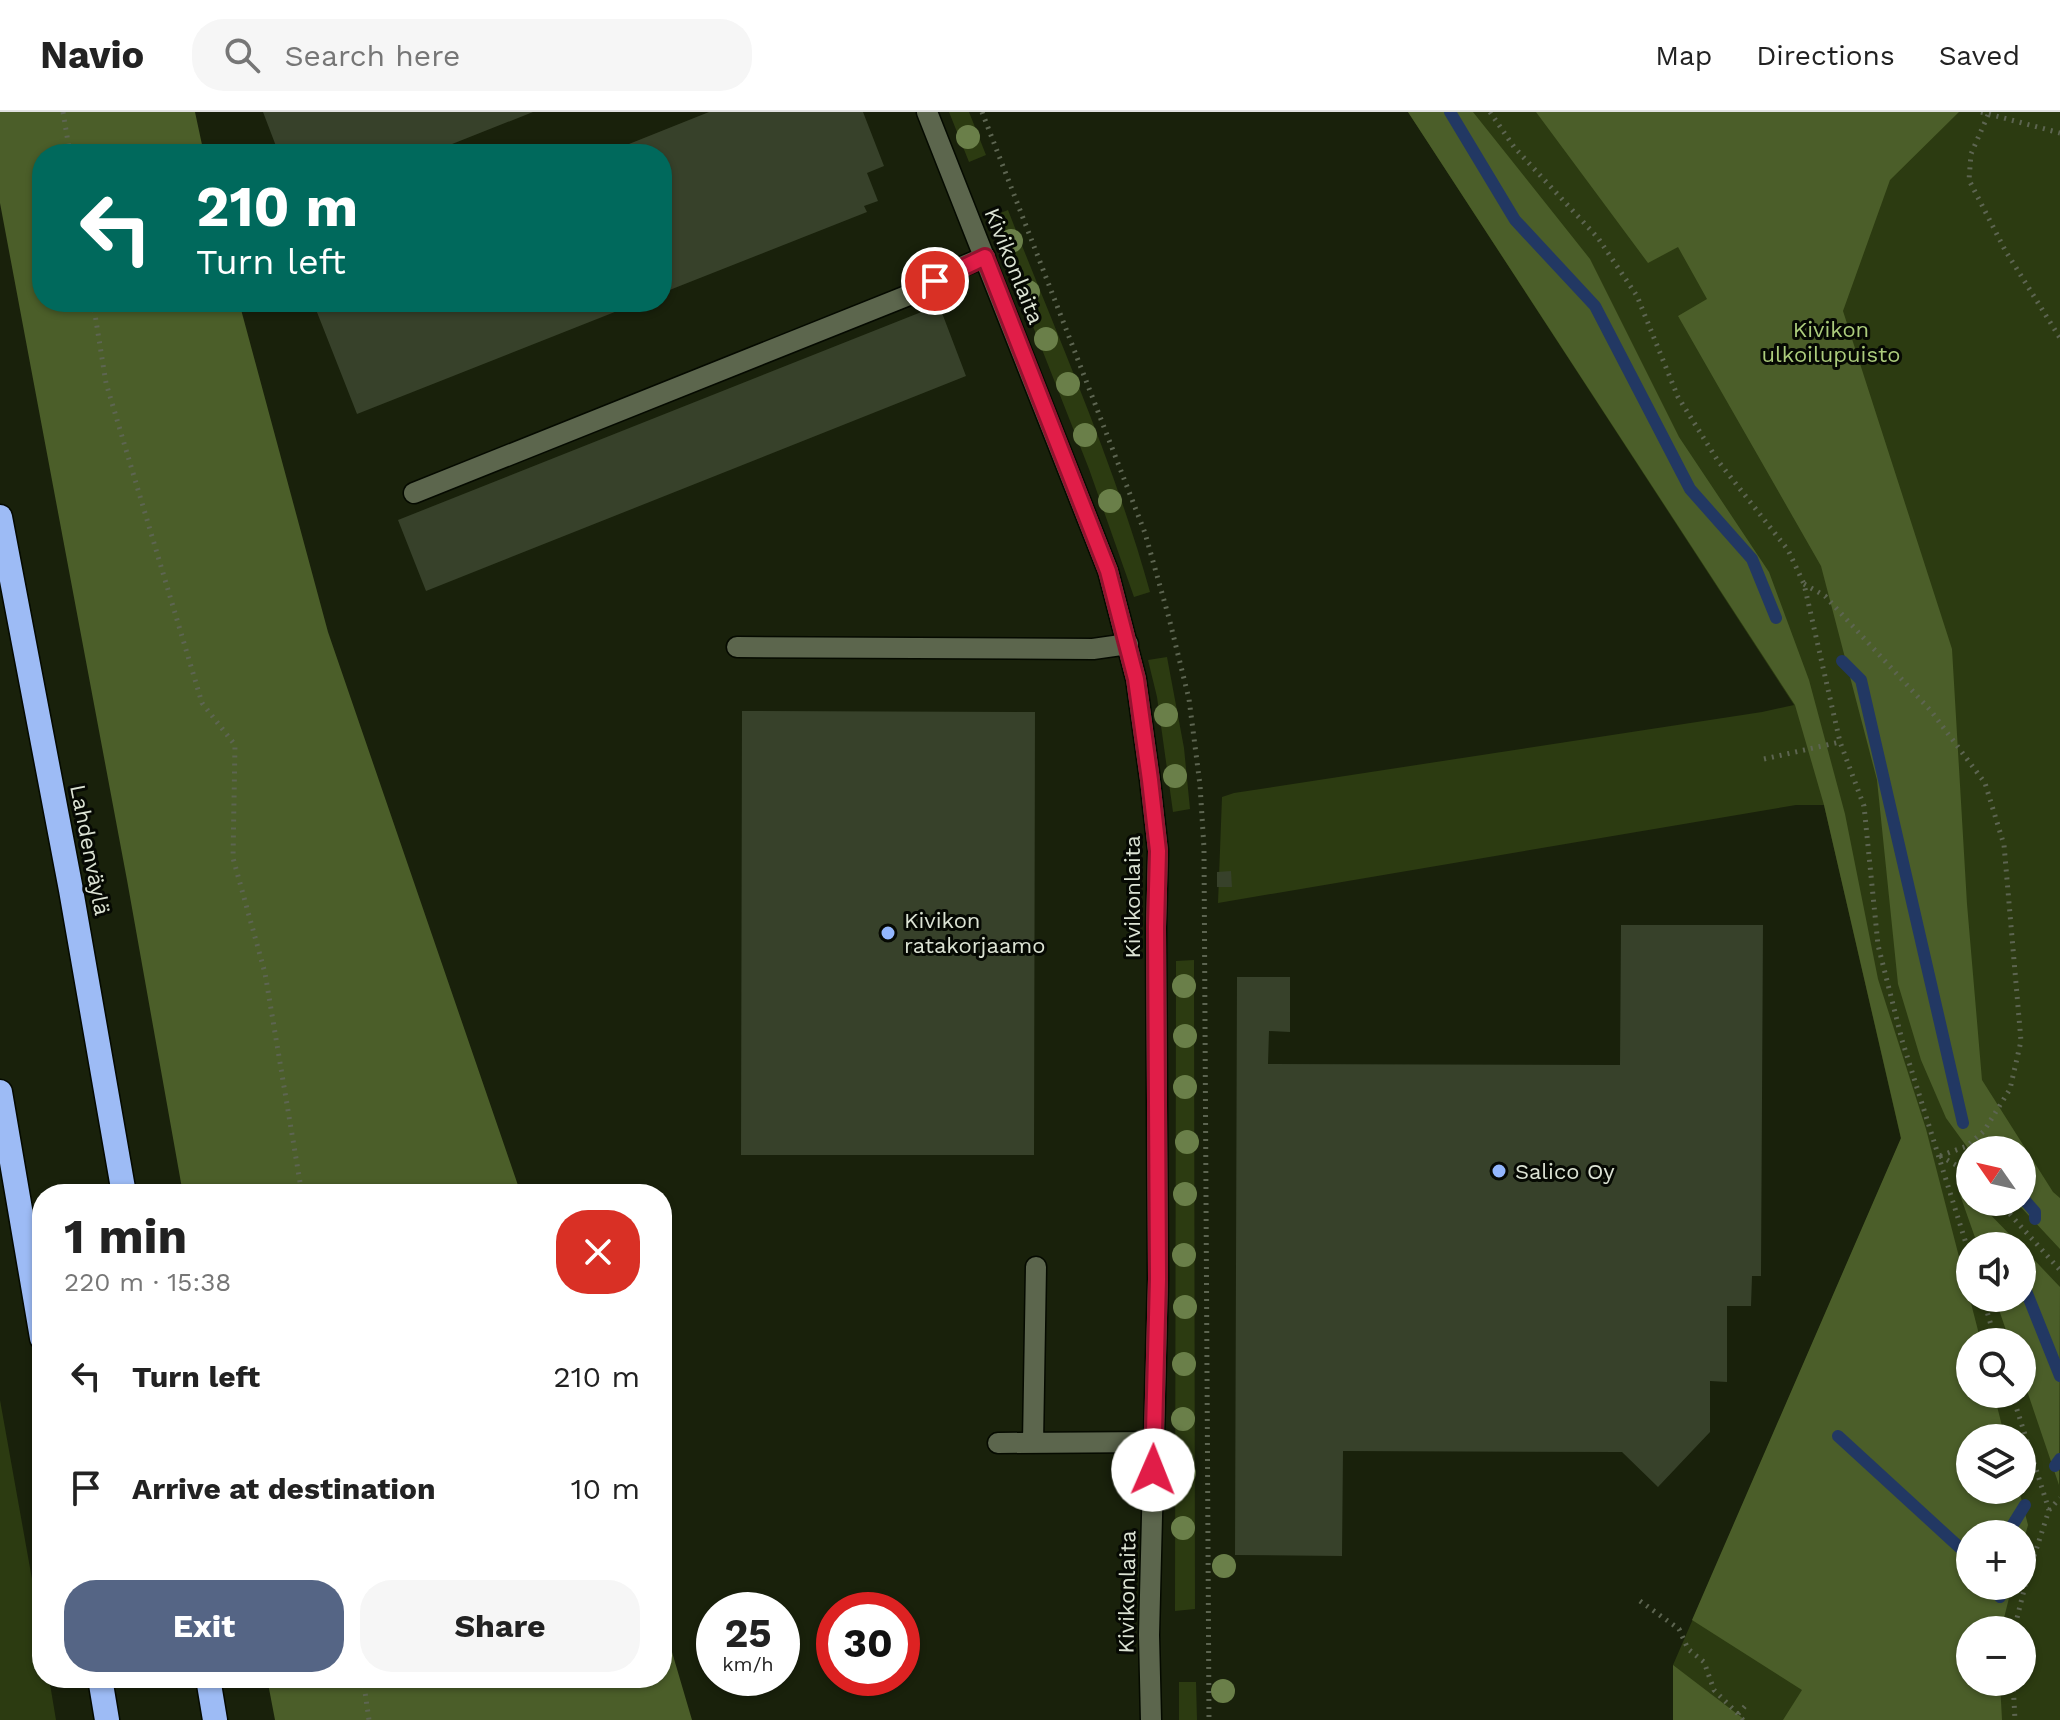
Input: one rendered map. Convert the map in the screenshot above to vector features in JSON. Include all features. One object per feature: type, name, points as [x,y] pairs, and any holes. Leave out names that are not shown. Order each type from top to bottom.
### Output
[{"type":"highway","name":"Lahdenväylä","points":[[0,517],[71,890],[122,1184]]},
{"type":"highway","points":[[0,1092],[32,1279]]},
{"type":"highway","points":[[102,1688],[107,1720]]},
{"type":"highway","points":[[210,1688],[215,1720]]},
{"type":"street","name":"Kivikonlaita","points":[[927,112],[1108,571],[1138,694],[1158,851],[1158,1279],[1149,1635],[1151,1720]]},
{"type":"street","points":[[414,493],[919,291],[952,271],[985,257]]},
{"type":"street","points":[[737,647],[1093,649],[1128,644]]},
{"type":"street","points":[[1033,1443],[1036,1267]]},
{"type":"street","points":[[998,1443],[1154,1442]]},
{"type":"path","points":[[63,112],[68,144]]},
{"type":"path","points":[[1490,112],[1514,147],[1598,238],[1637,296],[1678,397],[1718,461],[1788,550],[1804,584],[1840,742],[1864,806],[1878,945],[1902,1040],[1963,1232]]},
{"type":"path","points":[[2060,133],[1985,113],[1971,154],[1969,180],[2005,250],[2060,338]]},
{"type":"path","points":[[95,312],[106,383],[202,703],[235,745],[233,858],[265,973],[300,1184]]},
{"type":"path","points":[[1804,584],[1825,596],[1931,711],[1985,783],[2004,845],[2021,1041],[2010,1089],[1984,1131],[1967,1146],[1940,1156]]},
{"type":"path","points":[[1764,759],[1840,742]]},
{"type":"path","points":[[1940,1156],[1956,1165]]},
{"type":"path","points":[[2012,1216],[2060,1270]]},
{"type":"path","points":[[2016,1408],[2049,1510]]},
{"type":"path","points":[[2018,1616],[2049,1510],[2060,1498]]},
{"type":"path","points":[[1640,1601],[1679,1629],[1688,1649],[1704,1662],[1714,1690],[1741,1717],[1746,1705]]},
{"type":"path","points":[[364,1688],[369,1720]]},
{"type":"path","points":[[2014,1696],[2015,1720]]},
{"type":"green space","points":[[0,112],[195,112],[202,144],[32,144],[32,312],[242,312],[328,632],[518,1184],[181,1184],[0,203]]},
{"type":"green space","points":[[949,112],[969,112],[986,155],[969,162]]},
{"type":"green space","name":"Kivikon ulkoilupuisto","points":[[1408,112],[2060,112],[2060,1720],[1673,1720],[1673,1665],[1901,1139],[1824,805],[1796,805],[1218,903],[1222,797],[1794,705]]},
{"type":"green space","points":[[1408,112],[1473,112],[1590,259],[1679,437],[1769,572],[1809,680],[1845,814],[1878,979],[1926,1129],[1956,1245],[1956,1312],[1973,1312],[1977,1328],[1956,1328],[1956,1408],[1998,1408],[2002,1424],[1956,1424],[1956,1504],[2023,1504],[2027,1520],[1956,1520],[1956,1600],[2008,1600],[2004,1616],[1956,1616],[1956,1696],[2001,1696],[2002,1720],[1783,1720],[1802,1690],[1692,1620],[1901,1138],[1824,805],[1795,705]]},
{"type":"green space","points":[[1536,112],[1959,112],[1890,180],[1843,311],[1952,649],[1967,904],[1982,1080],[2018,1136],[1959,1136],[1946,1118],[1921,1060],[1898,984],[1877,780],[1821,566],[1678,316],[1707,299],[1678,247],[1648,263]]},
{"type":"green space","points":[[1008,210],[1120,495],[1150,592],[1134,597],[1089,469],[990,217]]},
{"type":"green space","points":[[1167,657],[1184,748],[1190,809],[1173,812],[1157,697],[1148,660]]},
{"type":"green space","points":[[1194,960],[1195,1609],[1175,1611],[1176,961]]},
{"type":"green space","points":[[2036,1165],[2060,1198],[2060,1249],[2029,1216],[2036,1216]]},
{"type":"green space","points":[[1967,1216],[1992,1216],[2007,1232],[1973,1232]]},
{"type":"green space","points":[[2036,1262],[2060,1287],[2059,1485],[2033,1408],[2036,1408],[2036,1328],[2005,1328],[2000,1312],[2036,1312]]},
{"type":"green space","points":[[0,1400],[32,1579],[32,1688],[51,1688],[56,1720],[0,1720]]},
{"type":"green space","points":[[672,1652],[692,1720],[275,1720],[269,1688],[672,1688]]},
{"type":"green space","points":[[1673,1665],[1745,1720],[1673,1720]]},
{"type":"green space","points":[[1179,1682],[1196,1682],[1197,1720],[1179,1720]]},
{"type":"building","points":[[263,112],[533,112],[452,144],[275,144]]},
{"type":"building","points":[[709,112],[863,112],[884,166],[867,173],[878,201],[864,206],[867,212],[672,289],[672,144],[629,144]]},
{"type":"building","points":[[939,305],[966,376],[426,591],[398,520]]},
{"type":"building","points":[[317,312],[615,312],[357,414]]},
{"type":"building","name":"Kivikon ratakorjaamo","points":[[742,711],[1035,712],[1034,1155],[741,1155]]},
{"type":"building","points":[[1231,871],[1232,887],[1217,887],[1217,872]]},
{"type":"building","name":"Salico Oy","points":[[1621,925],[1763,925],[1761,1276],[1752,1276],[1751,1306],[1727,1306],[1727,1382],[1710,1381],[1710,1432],[1658,1487],[1622,1452],[1343,1451],[1342,1556],[1235,1555],[1237,977],[1290,977],[1290,1032],[1269,1031],[1268,1064],[1620,1065]]},
{"type":"waterway","points":[[1450,112],[1515,220],[1595,306],[1690,489],[1752,559],[1776,618]]},
{"type":"waterway","points":[[1842,661],[1861,680],[1963,1123]]},
{"type":"waterway","points":[[2034,1312],[2060,1376]]},
{"type":"waterway","points":[[1838,1436],[1956,1544]]},
{"type":"waterway","points":[[2055,1466],[2060,1459]]},
{"type":"waterway","points":[[2016,1520],[2025,1505]]},
{"type":"place","name":"Kivikon ratakorjaamo","points":[[888,933]]},
{"type":"place","name":"Salico Oy","points":[[1499,1171]]},
{"type":"route","points":[[935,281],[985,257],[1108,571],[1136,679],[1158,851],[1158,1279],[1153,1470]]}]
